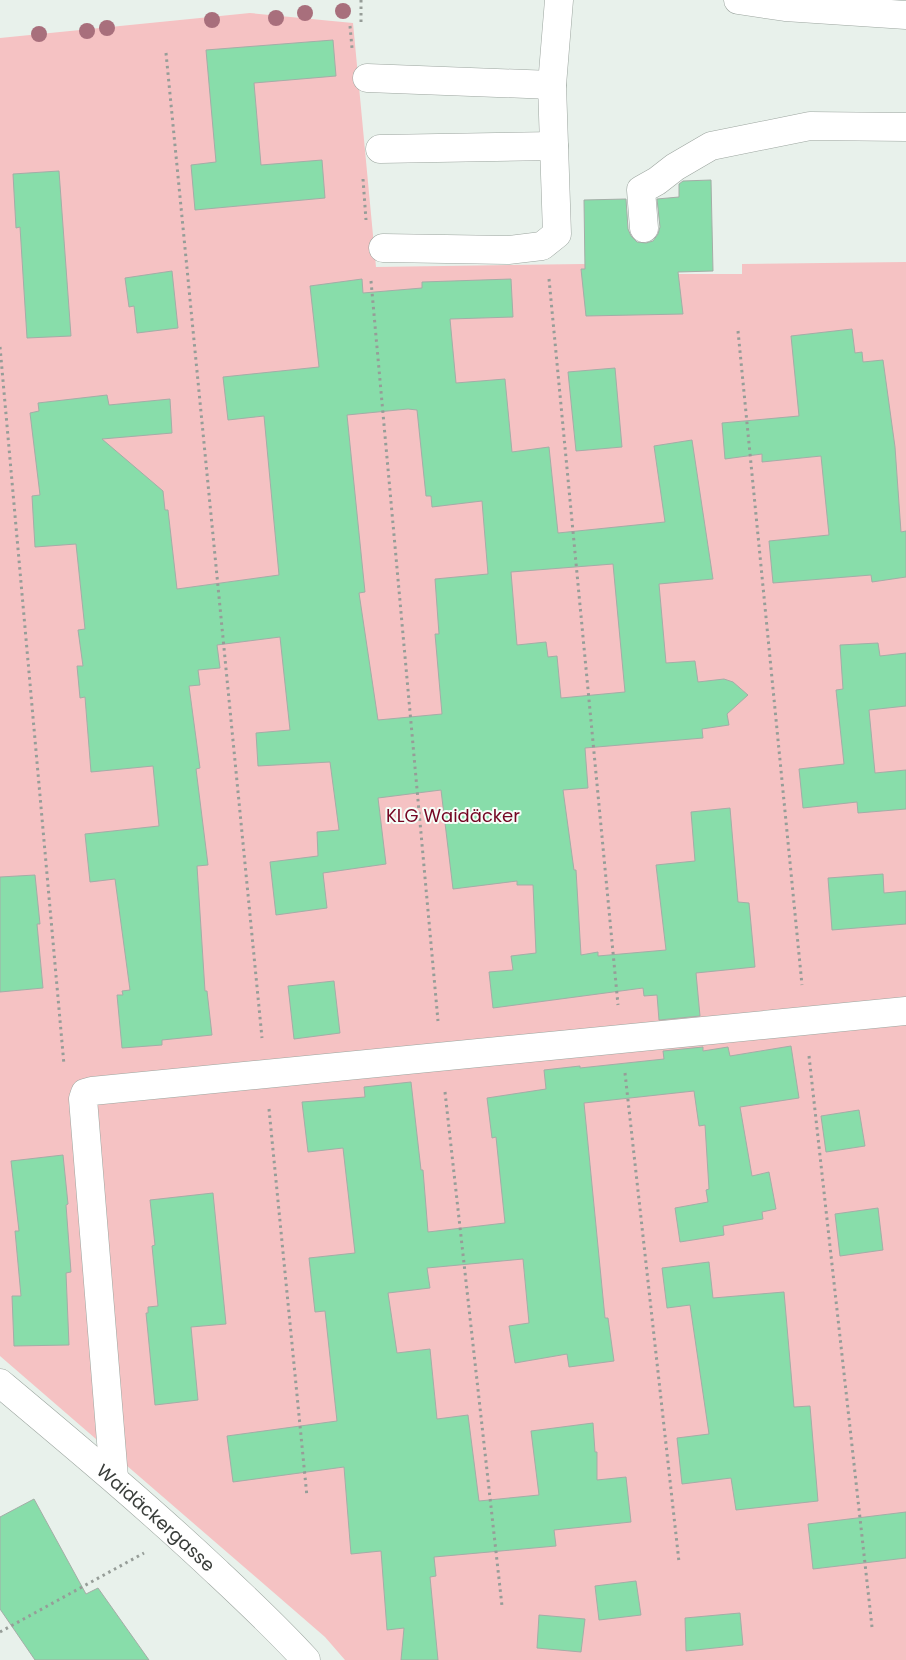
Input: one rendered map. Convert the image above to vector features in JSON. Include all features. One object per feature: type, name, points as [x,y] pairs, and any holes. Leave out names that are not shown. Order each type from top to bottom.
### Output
[{"type":"street","points":[[383,248],[508,250],[542,246],[557,234],[552,85],[559,0]]},
{"type":"street","points":[[738,0],[785,7],[906,15]]},
{"type":"street","points":[[367,78],[552,85]]},
{"type":"street","points":[[644,228],[641,190],[711,146],[810,126],[906,127]]},
{"type":"street","points":[[380,149],[554,146]]},
{"type":"street","points":[[114,1478],[82,1100],[85,1093],[92,1090],[906,1011]]},
{"type":"street","name":"Waidäckergasse","points":[[0,1383],[114,1478],[177,1534],[282,1633],[306,1660]]},
{"type":"path","points":[[361,0],[361,22]]},
{"type":"path","points":[[350,26],[352,55]]},
{"type":"path","points":[[166,53],[306,1497]]},
{"type":"path","points":[[362,172],[366,220]]},
{"type":"path","points":[[371,278],[441,1056],[502,1606]]},
{"type":"path","points":[[549,279],[621,1040],[679,1562]]},
{"type":"path","points":[[738,331],[806,1021],[872,1627]]},
{"type":"path","points":[[0,347],[64,1067],[85,1093]]},
{"type":"path","points":[[0,1632],[177,1534]]},
{"type":"green space","name":"KLG Waidäcker","points":[[250,13],[353,23],[376,267],[583,264],[670,274],[742,274],[742,264],[906,262],[906,1660],[345,1660],[325,1637],[0,1356],[0,38]]},
{"type":"building","points":[[333,40],[336,76],[254,83],[261,165],[322,160],[325,198],[195,210],[191,165],[216,162],[206,50]]},
{"type":"building","points":[[59,171],[71,336],[27,338],[20,227],[16,228],[13,174]]},
{"type":"building","points":[[711,180],[713,271],[678,272],[683,314],[586,316],[581,269],[585,269],[584,200],[626,199],[628,229],[631,236],[637,242],[646,243],[653,241],[660,227],[657,199],[679,197],[679,184],[683,181]]},
{"type":"building","points":[[172,271],[178,328],[137,333],[134,306],[129,307],[125,278]]},
{"type":"building","points":[[362,279],[363,293],[422,288],[422,282],[511,279],[513,317],[450,319],[456,383],[505,379],[512,452],[549,447],[558,533],[665,522],[654,446],[692,440],[713,579],[659,584],[666,663],[695,661],[698,682],[724,679],[733,682],[748,695],[727,714],[729,725],[702,729],[703,738],[585,748],[588,788],[563,790],[574,870],[576,870],[581,955],[598,952],[598,956],[666,950],[656,865],[695,861],[691,812],[730,808],[738,902],[749,903],[755,967],[696,973],[700,1016],[659,1020],[657,995],[644,996],[643,988],[493,1008],[489,972],[513,970],[511,956],[536,953],[533,885],[517,885],[517,881],[453,889],[441,790],[378,798],[386,864],[323,873],[327,908],[276,915],[270,862],[318,856],[317,832],[339,830],[330,762],[258,766],[256,733],[290,730],[280,637],[217,645],[220,668],[198,670],[200,685],[189,686],[200,768],[196,769],[208,865],[197,866],[205,991],[207,991],[212,1035],[162,1040],[162,1045],[122,1048],[117,995],[123,995],[122,991],[130,990],[115,879],[90,882],[85,834],[159,826],[153,766],[91,772],[85,697],[80,698],[77,666],[83,666],[78,630],[85,629],[76,544],[35,547],[32,496],[40,495],[30,413],[39,411],[38,403],[107,395],[109,405],[170,399],[172,433],[102,439],[163,491],[165,510],[168,510],[177,589],[279,575],[264,416],[228,420],[223,377],[319,367],[310,286]],"holes":[[[408,409],[417,410],[426,496],[431,496],[432,507],[482,501],[488,574],[435,579],[439,634],[435,634],[442,714],[378,720],[359,593],[365,592],[347,415]],[[613,564],[625,692],[561,698],[557,656],[548,657],[546,642],[517,645],[511,572]]]},
{"type":"building","points":[[852,329],[855,353],[862,352],[863,362],[883,360],[895,447],[901,532],[906,531],[906,577],[872,582],[871,575],[773,583],[769,541],[829,535],[821,456],[762,462],[762,454],[725,459],[722,423],[799,416],[791,336]]},
{"type":"building","points":[[615,368],[622,447],[576,451],[568,372]]},
{"type":"building","points":[[878,643],[880,656],[906,653],[906,706],[869,710],[875,773],[906,770],[906,809],[858,813],[857,802],[803,808],[799,769],[844,764],[836,690],[843,689],[840,645]]},
{"type":"building","points":[[883,874],[884,893],[906,891],[906,924],[832,930],[828,878]]},
{"type":"building","points":[[35,875],[40,924],[37,924],[43,988],[0,992],[0,877]]},
{"type":"building","points":[[334,981],[340,1033],[294,1039],[288,986]]},
{"type":"building","points":[[791,1046],[799,1098],[740,1107],[752,1176],[769,1172],[776,1209],[762,1212],[763,1219],[723,1226],[724,1235],[680,1242],[675,1208],[708,1202],[706,1190],[709,1189],[705,1125],[699,1126],[694,1091],[584,1103],[605,1318],[608,1318],[614,1361],[569,1367],[567,1354],[515,1363],[509,1326],[529,1323],[523,1259],[427,1268],[430,1288],[388,1293],[397,1353],[430,1349],[437,1419],[468,1415],[479,1501],[539,1495],[531,1431],[593,1423],[595,1452],[597,1452],[597,1480],[626,1477],[631,1522],[554,1530],[556,1546],[434,1557],[436,1576],[430,1577],[438,1660],[401,1660],[404,1628],[387,1630],[381,1551],[351,1554],[344,1467],[233,1482],[227,1436],[337,1421],[325,1311],[315,1312],[309,1258],[355,1253],[343,1148],[308,1152],[302,1102],[365,1097],[364,1087],[411,1082],[421,1170],[423,1170],[428,1232],[505,1223],[496,1137],[492,1138],[487,1098],[546,1089],[544,1070],[664,1059],[663,1051],[703,1047],[703,1051],[728,1047],[730,1056]]},
{"type":"building","points":[[859,1110],[865,1146],[826,1152],[821,1116]]},
{"type":"building","points":[[63,1155],[68,1204],[66,1205],[71,1272],[66,1273],[69,1345],[14,1346],[12,1296],[21,1296],[15,1231],[19,1231],[11,1161]]},
{"type":"building","points":[[213,1193],[226,1324],[191,1327],[198,1400],[155,1405],[146,1313],[148,1313],[148,1307],[158,1306],[152,1246],[155,1245],[150,1200]]},
{"type":"building","points":[[878,1208],[883,1250],[840,1256],[835,1214]]},
{"type":"building","points":[[709,1262],[713,1298],[784,1292],[794,1407],[810,1406],[818,1501],[736,1510],[731,1478],[682,1484],[677,1438],[709,1434],[690,1305],[667,1308],[662,1268]]},
{"type":"building","points":[[34,1499],[86,1594],[98,1588],[149,1660],[35,1660],[0,1609],[0,1517]]},
{"type":"building","points":[[906,1512],[906,1558],[813,1569],[808,1524]]},
{"type":"building","points":[[636,1581],[641,1615],[599,1620],[595,1586]]},
{"type":"building","points":[[740,1613],[743,1645],[686,1651],[685,1618]]},
{"type":"building","points":[[539,1615],[585,1619],[581,1652],[537,1648]]}]
